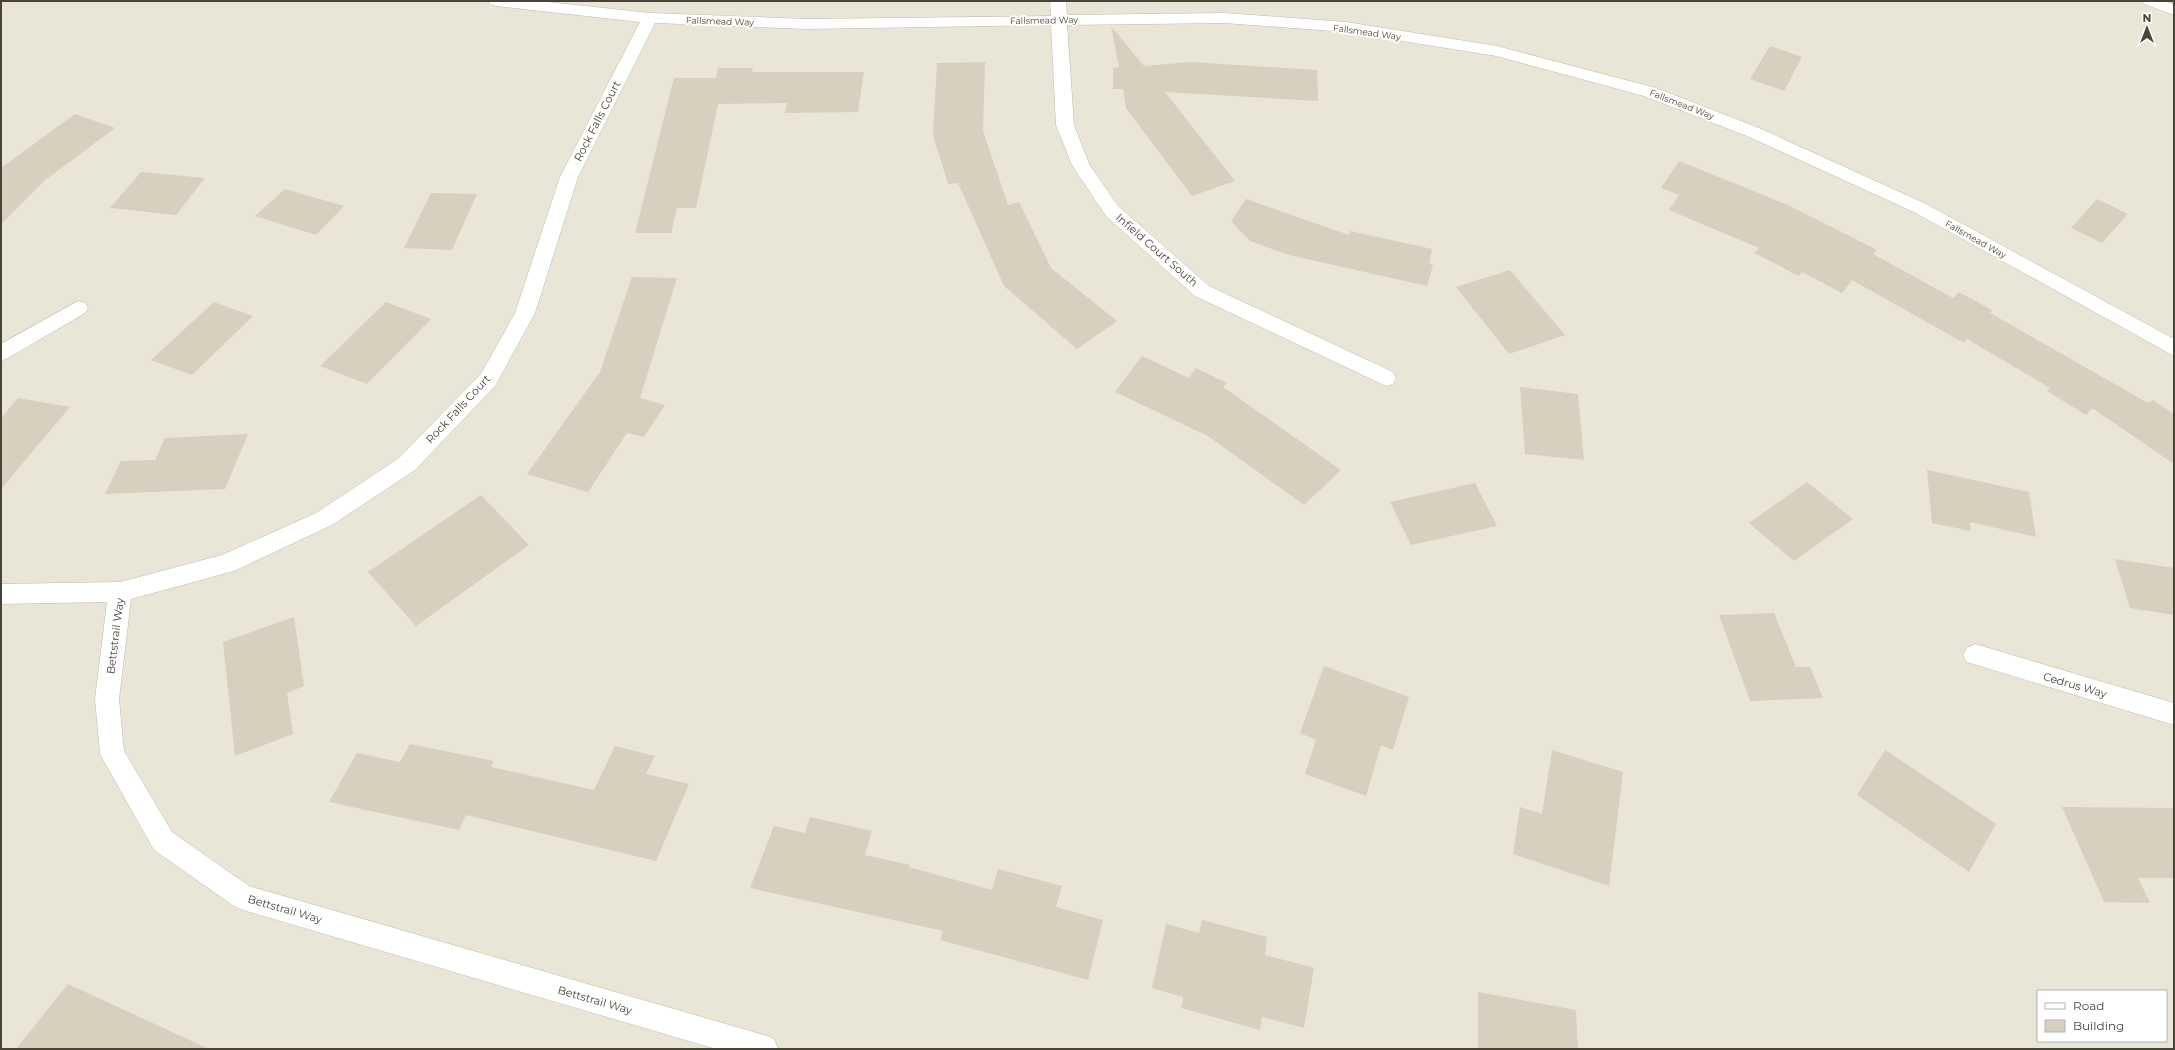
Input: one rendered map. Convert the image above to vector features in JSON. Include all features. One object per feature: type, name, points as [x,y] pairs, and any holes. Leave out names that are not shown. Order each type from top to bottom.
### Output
[{"type":"street","name":"Fallsmead Way","points":[[496,1],[650,18],[807,24],[1058,19],[1225,18],[1346,28],[1496,51],[1650,92],[1753,132],[1920,208],[2174,348]]},
{"type":"street","name":"Infield Court South","points":[[1058,1],[1065,125],[1081,165],[1112,211],[1202,291],[1386,378]]},
{"type":"street","points":[[2150,1],[2174,10]]},
{"type":"street","name":"Rock Falls Court","points":[[120,592],[226,564],[324,519],[407,464],[488,380],[525,313],[569,177],[650,18]]},
{"type":"street","points":[[1,353],[78,308]]},
{"type":"street","name":"Bettstrail Way","points":[[1,594],[120,592],[107,699],[112,754],[163,841],[243,897],[764,1049]]},
{"type":"street","name":"Cedrus Way","points":[[1975,655],[2174,714]]},
{"type":"shaded area","points":[[1,1],[2174,1],[2174,1049],[1,1049]]},
{"type":"building","points":[[1111,26],[1144,66],[1191,62],[1317,70],[1318,101],[1165,92],[1235,181],[1192,196],[1126,108],[1123,89],[1113,89],[1113,68],[1119,67]]},
{"type":"building","points":[[1770,46],[1802,57],[1784,91],[1750,79]]},
{"type":"building","points":[[985,62],[983,131],[1008,205],[1019,202],[1051,268],[1117,321],[1077,349],[1004,286],[958,183],[948,184],[933,135],[937,63]]},
{"type":"building","points":[[718,68],[753,68],[752,72],[864,72],[858,112],[785,113],[787,103],[718,104],[696,208],[677,208],[671,233],[635,233],[674,78],[716,78]]},
{"type":"building","points":[[75,114],[115,128],[44,181],[1,224],[1,168]]},
{"type":"building","points":[[1679,161],[1788,205],[1877,250],[1873,254],[1953,298],[1959,292],[1992,310],[1990,313],[2148,403],[2153,400],[2174,414],[2174,464],[2092,408],[2086,415],[2047,391],[2050,388],[1967,339],[1964,343],[1852,280],[1842,293],[1802,272],[1799,276],[1754,253],[1759,248],[1669,210],[1679,195],[1661,188]]},
{"type":"building","points":[[141,172],[205,178],[176,215],[110,208]]},
{"type":"building","points":[[285,189],[344,206],[316,235],[255,216]]},
{"type":"building","points":[[431,193],[477,194],[452,250],[404,248]]},
{"type":"building","points":[[1246,199],[1349,235],[1350,231],[1432,249],[1429,263],[1433,265],[1427,286],[1289,255],[1250,241],[1231,221]]},
{"type":"building","points":[[2097,199],[2128,214],[2102,243],[2071,228]]},
{"type":"building","points":[[1510,270],[1565,335],[1509,354],[1456,287]]},
{"type":"building","points":[[632,277],[677,278],[640,398],[665,405],[644,437],[627,433],[588,492],[527,474],[600,372]]},
{"type":"building","points":[[214,302],[253,316],[192,375],[151,360]]},
{"type":"building","points":[[386,302],[431,319],[367,384],[320,366]]},
{"type":"building","points":[[1142,356],[1189,378],[1196,368],[1227,383],[1223,387],[1341,470],[1304,505],[1208,436],[1115,392]]},
{"type":"building","points":[[1520,387],[1578,394],[1584,460],[1525,454]]},
{"type":"building","points":[[18,398],[70,407],[1,489],[1,418]]},
{"type":"building","points":[[248,434],[225,489],[105,494],[121,461],[155,460],[165,438]]},
{"type":"building","points":[[1927,470],[2029,492],[2036,537],[1970,522],[1971,531],[1932,523]]},
{"type":"building","points":[[1807,482],[1853,519],[1794,561],[1749,523]]},
{"type":"building","points":[[1475,483],[1497,526],[1411,545],[1390,502]]},
{"type":"building","points":[[481,495],[529,545],[416,626],[368,572]]},
{"type":"building","points":[[2115,559],[2174,568],[2174,615],[2130,608]]},
{"type":"building","points":[[1774,613],[1796,667],[1810,667],[1823,698],[1750,701],[1719,615]]},
{"type":"building","points":[[294,617],[304,686],[287,693],[293,734],[235,756],[223,642]]},
{"type":"building","points":[[1324,666],[1409,697],[1393,750],[1381,745],[1366,796],[1305,774],[1316,740],[1300,733]]},
{"type":"building","points":[[410,744],[494,761],[491,767],[594,790],[615,746],[655,756],[646,774],[689,784],[656,861],[466,815],[459,830],[329,802],[357,753],[400,762]]},
{"type":"building","points":[[1552,750],[1623,772],[1609,886],[1513,854],[1520,807],[1542,814]]},
{"type":"building","points":[[1885,750],[1996,824],[1969,872],[1857,795]]},
{"type":"building","points":[[2062,807],[2174,808],[2174,878],[2138,878],[2150,903],[2104,902]]},
{"type":"building","points":[[810,817],[872,831],[865,855],[910,865],[909,867],[992,890],[998,869],[1062,886],[1056,907],[1103,920],[1088,980],[940,940],[943,931],[750,888],[774,826],[805,833]]},
{"type":"building","points":[[1202,920],[1267,937],[1265,955],[1314,968],[1304,1028],[1262,1017],[1260,1030],[1181,1008],[1183,997],[1152,988],[1166,924],[1199,933]]},
{"type":"building","points":[[68,984],[209,1049],[16,1049]]},
{"type":"building","points":[[1478,992],[1576,1010],[1578,1049],[1478,1049]]}]
